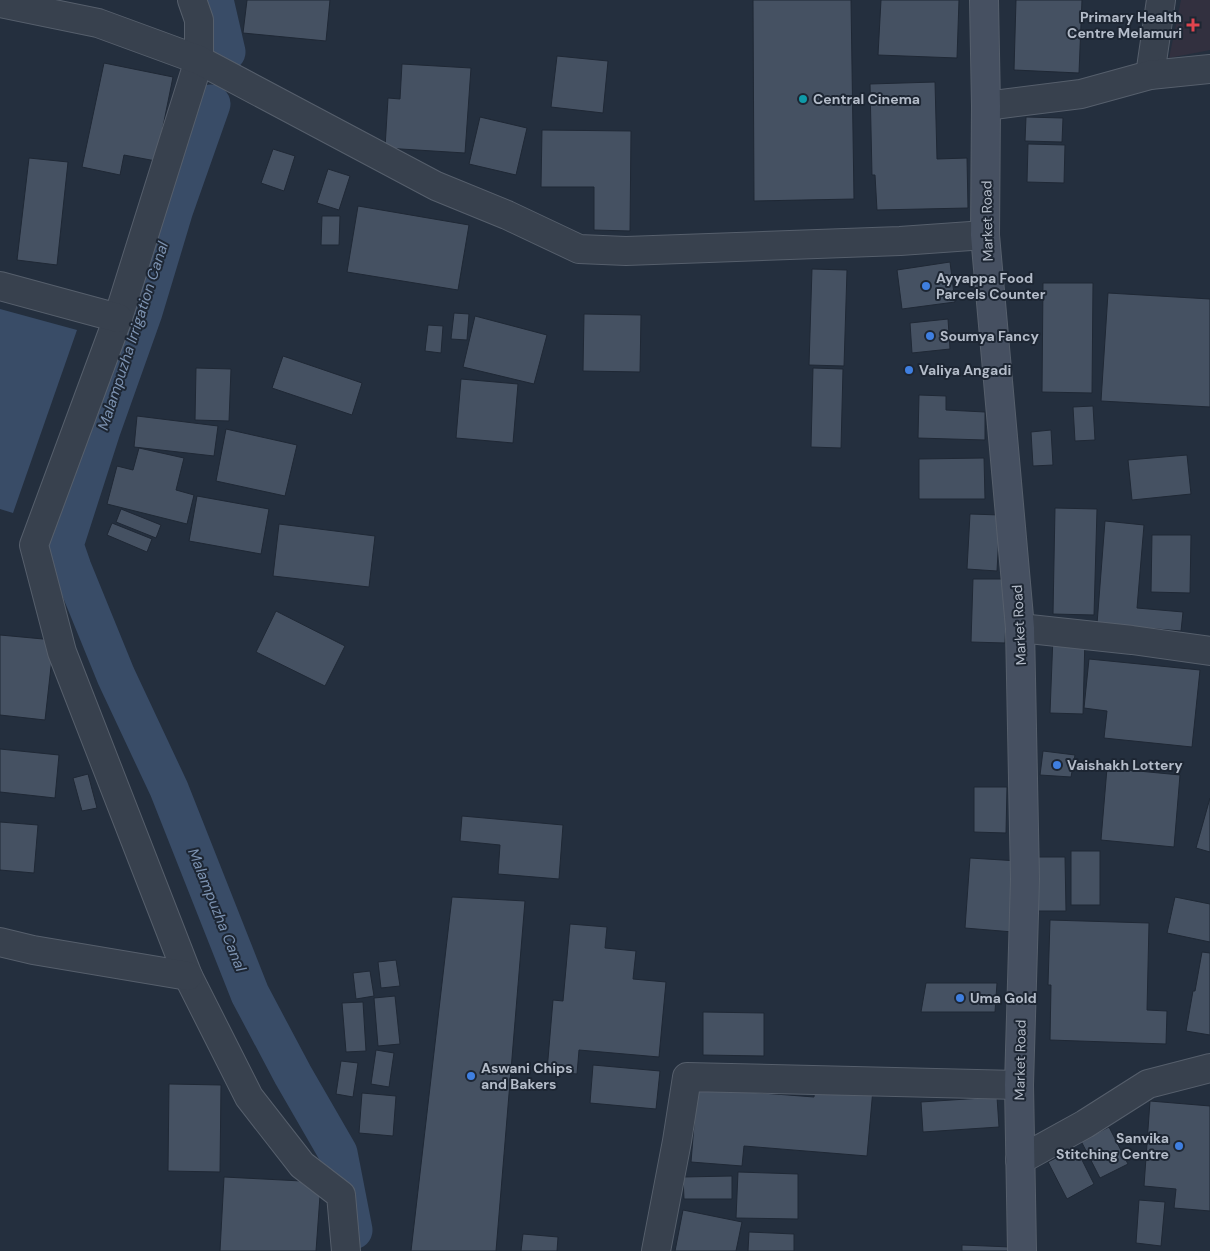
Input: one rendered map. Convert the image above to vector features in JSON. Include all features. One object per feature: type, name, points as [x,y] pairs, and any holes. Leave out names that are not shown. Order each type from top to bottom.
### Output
[{"type":"main road","name":"Market Road","points":[[984,0],[986,106],[985,235],[1020,628],[1025,879],[1019,1085],[1022,1251]]},
{"type":"street","points":[[192,0],[200,20],[199,60],[118,318],[34,545],[62,652],[188,976],[250,1097],[302,1165],[341,1195],[346,1251]]},
{"type":"street","points":[[1150,75],[1161,0]]},
{"type":"street","points":[[0,4],[98,23],[199,60],[436,186],[507,215],[579,249],[626,251],[900,241],[985,235]]},
{"type":"street","points":[[986,106],[1081,94],[1150,75],[1210,69]]},
{"type":"street","points":[[0,286],[118,318]]},
{"type":"street","points":[[1020,628],[1132,640],[1210,651]]},
{"type":"street","points":[[0,942],[33,950],[188,976]]},
{"type":"street","points":[[1020,1160],[1085,1124],[1148,1084],[1210,1068]]},
{"type":"street","points":[[656,1251],[688,1077],[1019,1085]]},
{"type":"shaded area","name":"Primary Health Centre Melamuri","points":[[1181,0],[1210,0],[1210,50],[1169,58]]},
{"type":"water","points":[[0,309],[77,330],[13,513],[0,509]]},
{"type":"building","points":[[247,0],[330,0],[326,41],[243,33]]},
{"type":"building","name":"Central Cinema","points":[[753,0],[851,0],[854,199],[754,201]]},
{"type":"building","points":[[881,0],[959,0],[957,58],[878,55]]},
{"type":"building","points":[[1016,0],[1082,0],[1079,73],[1014,70]]},
{"type":"building","points":[[557,56],[608,61],[603,113],[551,107]]},
{"type":"building","points":[[104,63],[173,77],[156,161],[124,155],[120,175],[82,167]]},
{"type":"building","points":[[402,64],[471,68],[465,153],[385,148],[388,98],[400,99]]},
{"type":"building","points":[[935,82],[937,159],[967,158],[968,208],[877,210],[875,175],[872,175],[870,84]]},
{"type":"building","points":[[480,117],[527,128],[516,175],[469,164]]},
{"type":"building","points":[[1026,117],[1063,118],[1062,142],[1025,141]]},
{"type":"building","points":[[542,130],[631,131],[630,231],[594,230],[594,187],[541,187]]},
{"type":"building","points":[[1028,144],[1065,145],[1064,183],[1027,182]]},
{"type":"building","points":[[273,149],[295,156],[284,191],[261,183]]},
{"type":"building","points":[[29,158],[68,162],[57,265],[17,260]]},
{"type":"building","points":[[328,169],[350,176],[339,210],[317,203]]},
{"type":"building","points":[[358,206],[469,225],[458,290],[347,272]]},
{"type":"building","points":[[322,216],[340,216],[339,245],[321,245]]},
{"type":"building","name":"Ayyappa Food Parcels Counter","points":[[950,262],[955,302],[902,309],[897,270]]},
{"type":"building","points":[[812,269],[847,270],[844,366],[809,365]]},
{"type":"building","points":[[1043,283],[1093,283],[1092,393],[1042,392]]},
{"type":"building","points":[[1108,293],[1210,299],[1210,407],[1101,401]]},
{"type":"building","points":[[454,313],[469,314],[467,340],[451,339]]},
{"type":"building","points":[[584,314],[641,315],[640,372],[583,371]]},
{"type":"building","points":[[475,316],[547,335],[534,384],[463,367]]},
{"type":"building","name":"Soumya Fancy","points":[[948,319],[950,349],[912,353],[910,323]]},
{"type":"building","points":[[428,325],[443,326],[441,353],[425,351]]},
{"type":"building","points":[[283,356],[362,383],[352,415],[272,388]]},
{"type":"building","points":[[196,368],[231,369],[229,421],[195,420]]},
{"type":"building","points":[[813,368],[843,369],[841,448],[811,447]]},
{"type":"building","points":[[461,379],[518,384],[513,443],[456,438]]},
{"type":"building","points":[[919,395],[946,396],[946,410],[985,412],[985,440],[918,438]]},
{"type":"building","points":[[1093,406],[1095,440],[1075,441],[1073,407]]},
{"type":"building","points":[[137,416],[218,426],[214,456],[134,447]]},
{"type":"building","points":[[226,429],[297,445],[285,496],[216,481]]},
{"type":"building","points":[[1051,430],[1053,465],[1033,466],[1031,432]]},
{"type":"building","points":[[139,448],[184,458],[176,490],[194,495],[187,524],[107,504],[117,466],[133,470]]},
{"type":"building","points":[[1187,455],[1191,494],[1132,500],[1128,460]]},
{"type":"building","points":[[984,458],[985,499],[919,499],[919,459]]},
{"type":"building","points":[[197,496],[269,509],[261,554],[189,541]]},
{"type":"building","points":[[1055,508],[1097,509],[1094,615],[1053,614]]},
{"type":"building","points":[[121,509],[161,525],[156,538],[116,522]]},
{"type":"building","points":[[970,514],[1000,515],[997,571],[967,569]]},
{"type":"building","points":[[1105,521],[1144,525],[1137,608],[1183,612],[1181,631],[1097,624]]},
{"type":"building","points":[[112,523],[152,539],[147,552],[107,535]]},
{"type":"building","points":[[279,524],[375,536],[369,587],[273,576]]},
{"type":"building","points":[[1152,535],[1191,535],[1190,593],[1151,592]]},
{"type":"building","points":[[973,579],[1008,579],[1005,643],[971,642]]},
{"type":"building","points":[[276,611],[345,646],[325,686],[256,652]]},
{"type":"building","points":[[0,635],[54,640],[45,720],[0,715]]},
{"type":"building","points":[[1053,636],[1085,637],[1083,714],[1050,713]]},
{"type":"building","points":[[1089,659],[1200,670],[1192,747],[1104,738],[1107,711],[1084,708]]},
{"type":"building","points":[[0,749],[59,755],[55,798],[0,792]]},
{"type":"building","name":"Vaishakh Lottery","points":[[1043,751],[1075,755],[1071,777],[1040,775]]},
{"type":"building","points":[[1107,768],[1180,775],[1174,847],[1101,840]]},
{"type":"building","points":[[88,774],[97,808],[82,811],[73,778]]},
{"type":"building","points":[[974,787],[1007,787],[1006,833],[974,832]]},
{"type":"building","points":[[1210,798],[1210,852],[1196,848]]},
{"type":"building","points":[[462,816],[563,825],[559,879],[498,874],[500,845],[460,841]]},
{"type":"building","points":[[0,822],[38,825],[34,873],[0,870]]},
{"type":"building","points":[[1071,851],[1100,851],[1100,905],[1071,905]]},
{"type":"building","points":[[1036,857],[1065,857],[1066,911],[1037,911]]},
{"type":"building","points":[[970,858],[1019,861],[1013,932],[965,928]]},
{"type":"building","name":"Aswani Chips and Bakers","points":[[452,897],[525,901],[496,1251],[411,1251]]},
{"type":"building","points":[[1175,897],[1210,904],[1210,942],[1167,933]]},
{"type":"building","points":[[1050,920],[1149,923],[1147,1010],[1167,1011],[1166,1044],[1050,1040],[1051,985],[1048,985]]},
{"type":"building","points":[[570,924],[607,927],[605,948],[636,951],[633,979],[666,982],[659,1057],[579,1050],[577,1074],[547,1071],[553,1000],[563,1001]]},
{"type":"building","points":[[1202,952],[1210,953],[1210,1035],[1186,1031]]},
{"type":"building","points":[[396,960],[400,986],[381,988],[378,962]]},
{"type":"building","points":[[370,971],[374,996],[356,999],[353,973]]},
{"type":"building","name":"Uma Gold","points":[[926,983],[997,983],[995,1012],[921,1012]]},
{"type":"building","points":[[395,996],[400,1044],[378,1046],[374,998]]},
{"type":"building","points":[[363,1002],[366,1051],[346,1052],[342,1003]]},
{"type":"building","points":[[703,1012],[764,1013],[764,1056],[703,1055]]},
{"type":"building","points":[[376,1050],[394,1053],[389,1087],[371,1084]]},
{"type":"building","points":[[341,1061],[358,1063],[353,1097],[336,1094]]},
{"type":"building","points":[[593,1065],[660,1071],[656,1109],[590,1103]]},
{"type":"building","points":[[169,1084],[221,1085],[220,1172],[168,1171]]},
{"type":"building","points":[[815,1085],[873,1089],[867,1156],[744,1146],[742,1166],[691,1162],[697,1088],[814,1097]]},
{"type":"building","points":[[362,1093],[396,1096],[393,1136],[359,1133]]},
{"type":"building","points":[[997,1097],[999,1127],[923,1132],[921,1102]]},
{"type":"building","name":"Sanvika Stitching Centre","points":[[1150,1101],[1210,1106],[1210,1211],[1174,1208],[1176,1189],[1144,1186]]},
{"type":"building","points":[[1109,1127],[1128,1164],[1100,1178],[1081,1141]]},
{"type":"building","points":[[1076,1148],[1094,1184],[1067,1199],[1048,1162]]},
{"type":"building","points":[[738,1172],[798,1174],[798,1219],[736,1218]]},
{"type":"building","points":[[732,1176],[732,1199],[684,1199],[683,1177]]},
{"type":"building","points":[[224,1177],[321,1182],[316,1251],[220,1251]]},
{"type":"building","points":[[1139,1200],[1165,1202],[1161,1246],[1136,1243]]},
{"type":"building","points":[[683,1210],[742,1222],[736,1251],[675,1251]]},
{"type":"building","points":[[749,1232],[794,1234],[794,1251],[748,1251]]},
{"type":"building","points":[[523,1234],[558,1237],[557,1251],[521,1251]]},
{"type":"building","points":[[962,1245],[1011,1247],[1011,1251],[962,1251]]},
{"type":"waterway","name":"Malampuzha Irrigation Canal","points":[[214,0],[226,52]]},
{"type":"waterway","name":"Malampuzha Canal","points":[[211,104],[174,209],[143,312],[101,430],[64,545],[116,676],[169,789],[250,994],[293,1075],[338,1153],[353,1230]]},
{"type":"place","name":"Primary Health Centre Melamuri","points":[[1193,25]]},
{"type":"place","name":"Central Cinema","points":[[803,99]]},
{"type":"place","name":"Ayyappa Food Parcels Counter","points":[[926,286]]},
{"type":"place","name":"Soumya Fancy","points":[[930,336]]},
{"type":"place","name":"Valiya Angadi","points":[[909,370]]},
{"type":"place","name":"Vaishakh Lottery","points":[[1057,765]]},
{"type":"place","name":"Uma Gold","points":[[960,998]]},
{"type":"place","name":"Aswani Chips and Bakers","points":[[471,1076]]},
{"type":"place","name":"Sanvika Stitching Centre","points":[[1179,1146]]}]
